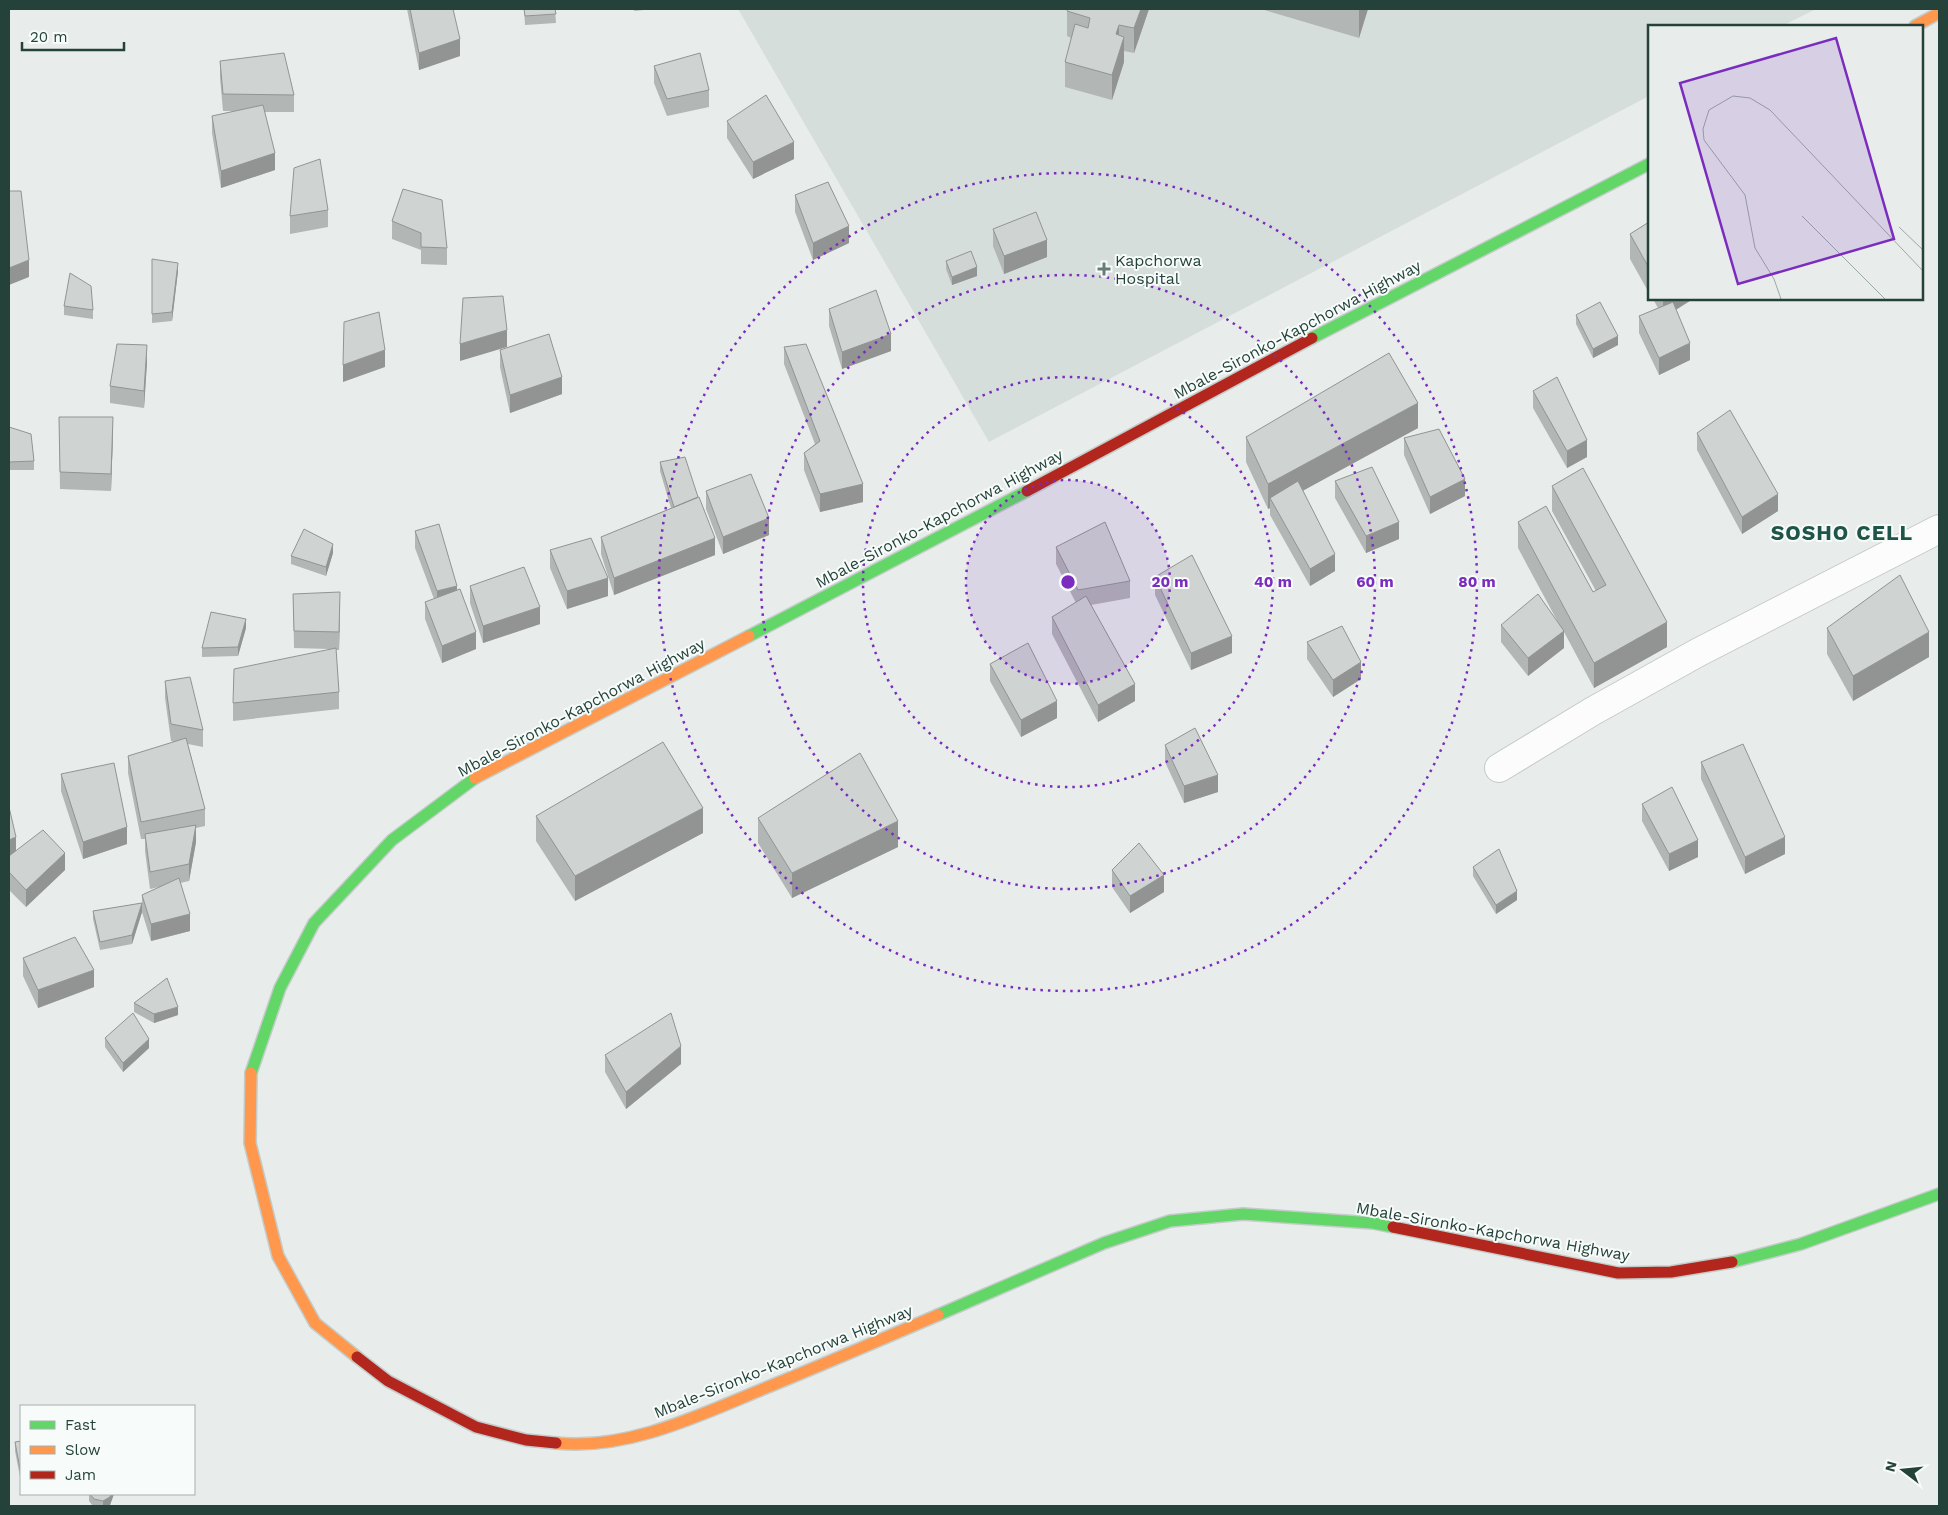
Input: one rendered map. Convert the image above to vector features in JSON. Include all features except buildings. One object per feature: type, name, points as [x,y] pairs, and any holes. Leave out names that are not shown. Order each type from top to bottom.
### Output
[{"type":"main road","points":[[1917,25],[1939,14]]},
{"type":"main road","name":"Mbale-Sironko-Kapchorwa Highway","points":[[1648,165],[1312,338],[935,539],[473,779],[392,840],[314,923],[280,988],[251,1072],[250,1143],[278,1256],[315,1323],[388,1381],[476,1427],[526,1440],[573,1445],[623,1438],[674,1426],[823,1365],[1104,1243],[1170,1221],[1243,1214],[1373,1223],[1618,1273],[1671,1272],[1738,1261],[1801,1244],[1939,1194]]},
{"type":"street","points":[[1499,768],[1593,711],[1699,652],[1939,529]]},
{"type":"shaded area","name":"Kapchorwa Hospital","points":[[738,9],[1816,9],[1784,25],[1648,25],[1648,97],[989,442]]},
{"type":"traffic: fast","points":[[1312,338],[1648,165]]},
{"type":"traffic: fast","points":[[749,636],[1027,491]]},
{"type":"traffic: fast","points":[[251,1073],[280,988],[314,923],[392,840],[475,778]]},
{"type":"traffic: fast","points":[[1732,1262],[1801,1244],[1939,1194]]},
{"type":"traffic: fast","points":[[938,1315],[1104,1243],[1170,1221],[1243,1214],[1373,1223],[1393,1227]]},
{"type":"traffic: slow","points":[[1917,25],[1939,13]]},
{"type":"traffic: slow","points":[[475,778],[749,636]]},
{"type":"traffic: slow","points":[[251,1073],[250,1143],[278,1256],[315,1323],[357,1357]]},
{"type":"traffic: slow","points":[[556,1443],[609,1442],[662,1429],[714,1410],[938,1315]]},
{"type":"traffic: jam","points":[[1027,491],[1312,338]]},
{"type":"traffic: jam","points":[[1393,1227],[1618,1273],[1671,1272],[1732,1262]]},
{"type":"traffic: jam","points":[[357,1357],[388,1381],[476,1427],[526,1440],[556,1443]]},
{"type":"place","name":"Kapchorwa Hospital","points":[[1104,269]]},
{"type":"district","name":"SOSHO CELL","points":[[1842,533]]}]
